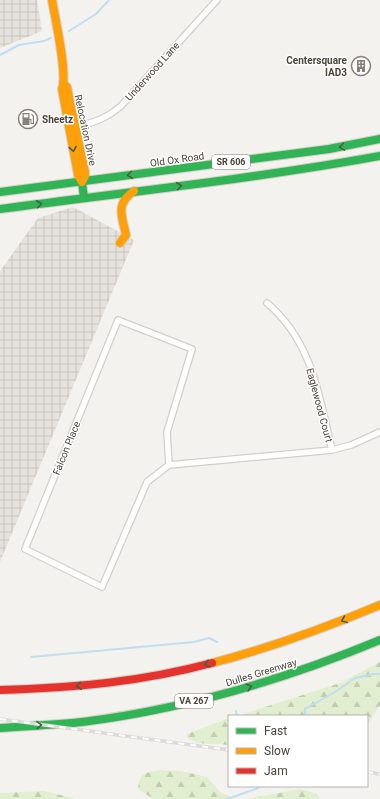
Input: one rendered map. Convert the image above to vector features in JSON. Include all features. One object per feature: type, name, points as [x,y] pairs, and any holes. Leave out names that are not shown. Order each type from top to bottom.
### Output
[{"type":"main road","name":"Relocation Drive","points":[[52,0],[61,52],[64,84],[62,89],[78,175],[82,182],[84,198]]},
{"type":"main road","name":"Relocation Drive","points":[[64,84],[67,87],[76,126],[85,176],[82,182]]},
{"type":"main road","name":"Old Ox Road","points":[[0,192],[329,149],[380,139]]},
{"type":"main road","name":"SR 606","points":[[0,209],[284,172],[380,156]]},
{"type":"main road","points":[[120,243],[126,235],[121,216],[122,205],[126,198],[134,191]]},
{"type":"main road","points":[[0,690],[98,685],[194,667],[264,648],[330,626],[380,605]]},
{"type":"main road","name":"Dulles Greenway","points":[[0,728],[80,722],[138,714],[170,707],[271,681],[380,640]]},
{"type":"street","name":"Underwood Lane","points":[[76,126],[98,121],[121,106],[217,0]]},
{"type":"street","name":"Eaglewood Court","points":[[267,303],[285,321],[295,334],[310,363],[318,388],[332,450]]},
{"type":"street","name":"Falcon Place","points":[[118,320],[192,349],[167,432],[169,465],[147,482],[102,587],[25,549],[118,320]]},
{"type":"street","points":[[169,465],[332,450],[351,445],[380,432]]},
{"type":"shaded area","points":[[0,0],[37,0],[42,31],[0,48]]},
{"type":"shaded area","points":[[73,207],[134,240],[0,562],[0,271],[38,218]]},
{"type":"green space","points":[[380,662],[380,705],[368,724],[368,715],[240,715],[340,683]]},
{"type":"green space","points":[[228,718],[228,745],[198,743],[187,738],[187,734]]},
{"type":"green space","points":[[159,770],[181,771],[207,777],[221,793],[237,799],[153,799],[138,789],[139,783],[143,775]]},
{"type":"green space","points":[[300,789],[318,794],[319,799],[247,799]]},
{"type":"green space","points":[[44,791],[77,799],[0,799],[0,793]]},
{"type":"waterway","points":[[69,31],[96,14],[109,0]]},
{"type":"waterway","points":[[0,55],[19,45],[44,41],[51,38]]},
{"type":"waterway","points":[[31,657],[194,642],[209,638],[217,642]]},
{"type":"waterway","points":[[305,715],[305,709],[335,692],[355,678],[380,674]]},
{"type":"waterway","points":[[236,711],[237,715]]},
{"type":"waterway","points":[[227,799],[259,787]]},
{"type":"railway","points":[[0,719],[228,750]]},
{"type":"railway","points":[[368,772],[380,774]]},
{"type":"traffic: fast","points":[[0,192],[329,149],[380,139]]},
{"type":"traffic: fast","points":[[0,209],[285,172],[380,156]]},
{"type":"traffic: fast","points":[[82,182],[84,198]]},
{"type":"traffic: fast","points":[[0,728],[82,722],[196,701],[271,680],[380,640]]},
{"type":"traffic: slow","points":[[52,0],[62,59],[62,89],[78,175],[82,182],[85,172],[67,87],[64,84]]},
{"type":"traffic: slow","points":[[120,243],[126,235],[121,211],[122,206],[124,201],[134,191]]},
{"type":"traffic: slow","points":[[212,663],[297,637],[380,605]]},
{"type":"traffic: jam","points":[[0,690],[54,688],[107,683],[186,670],[212,663]]},
{"type":"place","name":"Centersquare IAD3","points":[[361,66]]},
{"type":"place","name":"Sheetz","points":[[28,119]]}]
